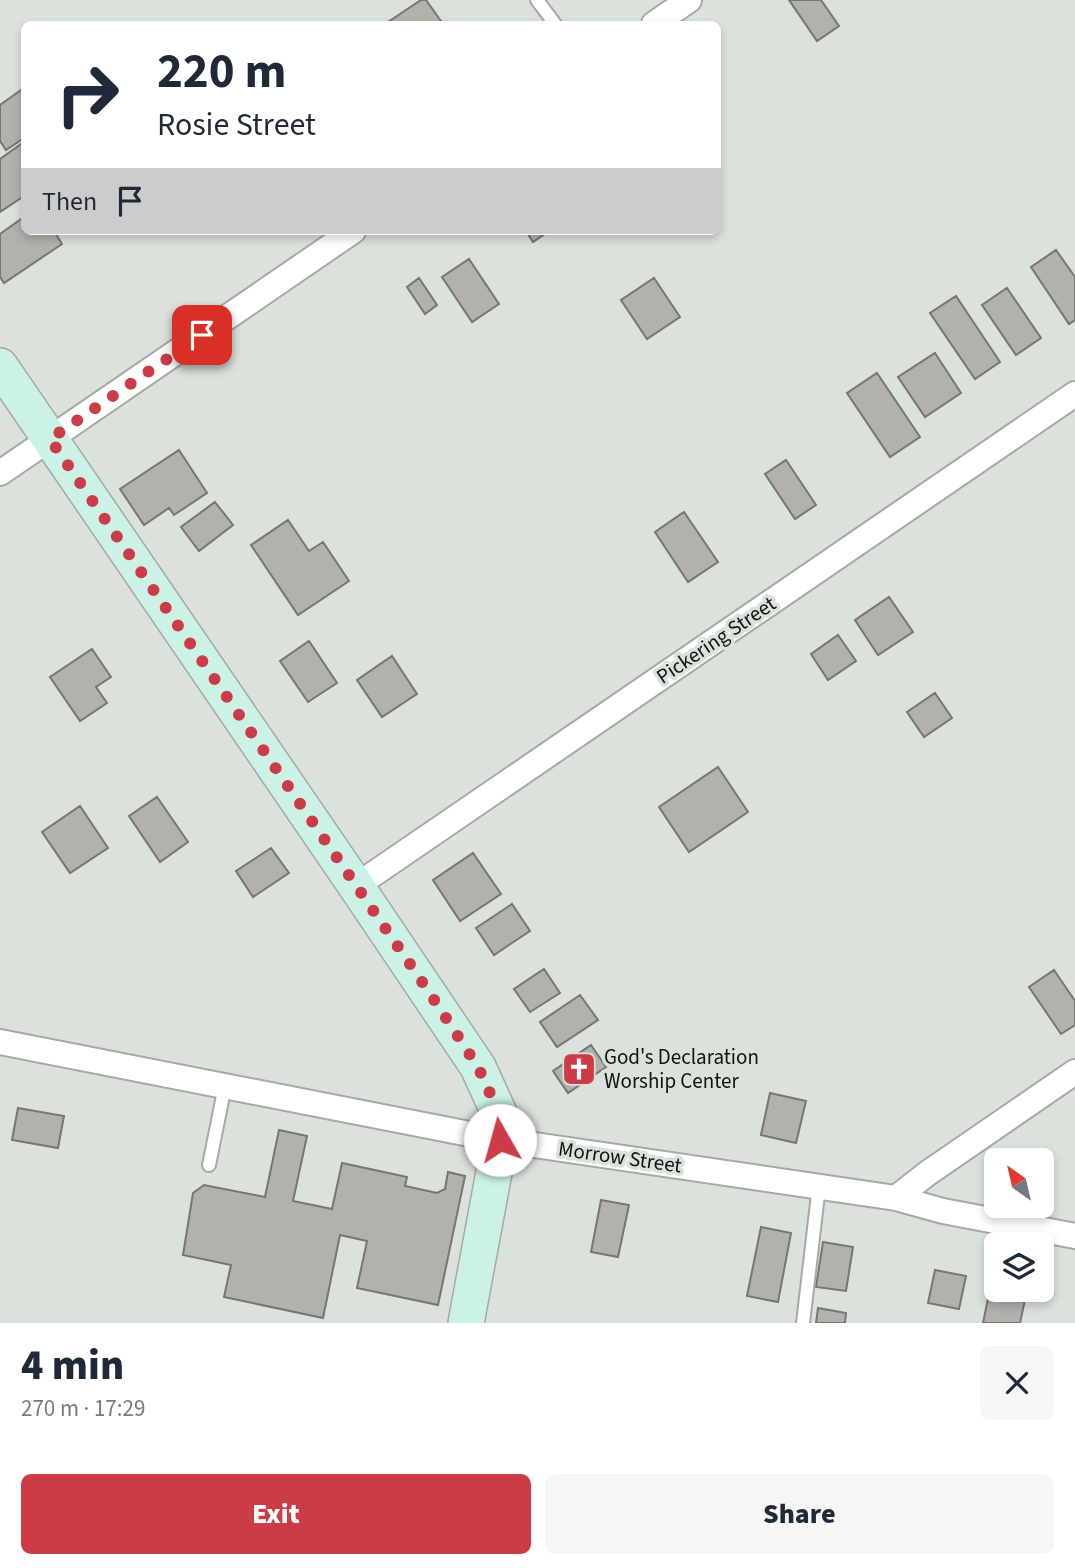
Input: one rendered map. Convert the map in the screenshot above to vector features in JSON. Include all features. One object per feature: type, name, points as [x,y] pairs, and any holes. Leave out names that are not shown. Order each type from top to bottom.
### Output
[{"type":"street","points":[[658,21],[689,0]]},
{"type":"street","points":[[0,473],[347,235]]},
{"type":"street","points":[[0,366],[478,1067],[499,1113],[500,1140],[466,1323]]},
{"type":"street","name":"Pickering Street","points":[[356,886],[1075,394]]},
{"type":"street","name":"Morrow Street","points":[[0,1042],[500,1140],[896,1198],[943,1211],[1075,1236]]},
{"type":"street","points":[[896,1198],[928,1173],[1075,1073]]},
{"type":"lane","points":[[537,0],[553,21]]},
{"type":"lane","points":[[209,1165],[225,1086]]},
{"type":"lane","points":[[803,1323],[819,1186]]},
{"type":"building","points":[[421,0],[426,0],[441,21],[390,21]]},
{"type":"building","points":[[789,0],[821,0],[839,26],[817,41]]},
{"type":"building","points":[[21,90],[21,140],[6,150],[0,141],[0,105]]},
{"type":"building","points":[[21,144],[21,198],[0,212],[0,159]]},
{"type":"building","points":[[21,219],[21,235],[56,235],[62,244],[4,283],[0,277],[0,234]]},
{"type":"building","points":[[529,235],[543,235],[533,242]]},
{"type":"building","points":[[1056,250],[1075,277],[1075,320],[1069,324],[1031,267]]},
{"type":"building","points":[[469,259],[499,304],[472,322],[442,277]]},
{"type":"building","points":[[419,278],[437,305],[425,314],[407,287]]},
{"type":"building","points":[[654,278],[680,317],[647,339],[621,300]]},
{"type":"building","points":[[1007,288],[1041,338],[1016,355],[982,305]]},
{"type":"building","points":[[956,296],[1000,362],[975,379],[930,313]]},
{"type":"building","points":[[935,353],[961,393],[925,417],[898,377]]},
{"type":"building","points":[[877,373],[920,437],[890,457],[847,393]]},
{"type":"building","points":[[179,450],[207,493],[174,515],[169,508],[144,525],[120,489]]},
{"type":"building","points":[[786,460],[816,505],[795,519],[765,474]]},
{"type":"building","points":[[215,502],[233,525],[199,551],[181,527]]},
{"type":"building","points":[[684,512],[718,562],[688,582],[655,532]]},
{"type":"building","points":[[288,520],[309,551],[323,542],[349,581],[298,615],[251,545]]},
{"type":"building","points":[[889,597],[913,632],[878,655],[855,620]]},
{"type":"building","points":[[838,635],[856,661],[828,680],[811,654]]},
{"type":"building","points":[[309,641],[337,683],[308,702],[280,661]]},
{"type":"building","points":[[92,649],[111,677],[96,687],[107,703],[80,721],[50,677]]},
{"type":"building","points":[[392,656],[417,694],[382,717],[357,680]]},
{"type":"building","points":[[935,693],[952,718],[924,737],[907,712]]},
{"type":"building","points":[[718,767],[748,812],[689,852],[659,807]]},
{"type":"building","points":[[157,797],[188,842],[160,862],[129,816]]},
{"type":"building","points":[[80,806],[108,848],[70,873],[42,832]]},
{"type":"building","points":[[271,848],[289,873],[253,897],[236,871]]},
{"type":"building","points":[[473,853],[501,894],[460,921],[433,880]]},
{"type":"building","points":[[512,904],[530,931],[494,955],[476,928]]},
{"type":"building","points":[[544,969],[560,993],[530,1012],[514,989]]},
{"type":"building","points":[[1054,970],[1075,1001],[1075,1025],[1061,1034],[1029,987]]},
{"type":"building","points":[[580,995],[598,1020],[557,1047],[540,1022]]},
{"type":"building","name":"God's Declaration Worship Center","points":[[591,1045],[606,1067],[568,1093],[553,1071]]},
{"type":"building","points":[[770,1093],[806,1101],[796,1143],[761,1135]]},
{"type":"building","points":[[18,1108],[64,1116],[58,1148],[12,1140]]},
{"type":"building","points":[[279,1130],[307,1136],[293,1201],[332,1209],[342,1163],[407,1177],[405,1186],[437,1193],[445,1189],[448,1172],[465,1176],[438,1305],[357,1288],[367,1241],[340,1235],[323,1318],[224,1297],[231,1265],[183,1255],[193,1193],[204,1185],[265,1197]]},
{"type":"building","points":[[601,1200],[629,1205],[618,1257],[591,1252]]},
{"type":"building","points":[[761,1227],[791,1233],[778,1302],[747,1296]]},
{"type":"building","points":[[823,1242],[853,1247],[846,1291],[816,1287]]},
{"type":"building","points":[[935,1270],[966,1276],[959,1309],[928,1303]]},
{"type":"building","points":[[987,1302],[1024,1302],[1020,1323],[983,1323]]},
{"type":"building","points":[[818,1308],[846,1313],[845,1323],[816,1323]]},
{"type":"place","name":"God's Declaration Worship Center","points":[[579,1069]]},
{"type":"route","points":[[202,335],[50,439],[478,1067],[499,1113],[500,1140]]}]
